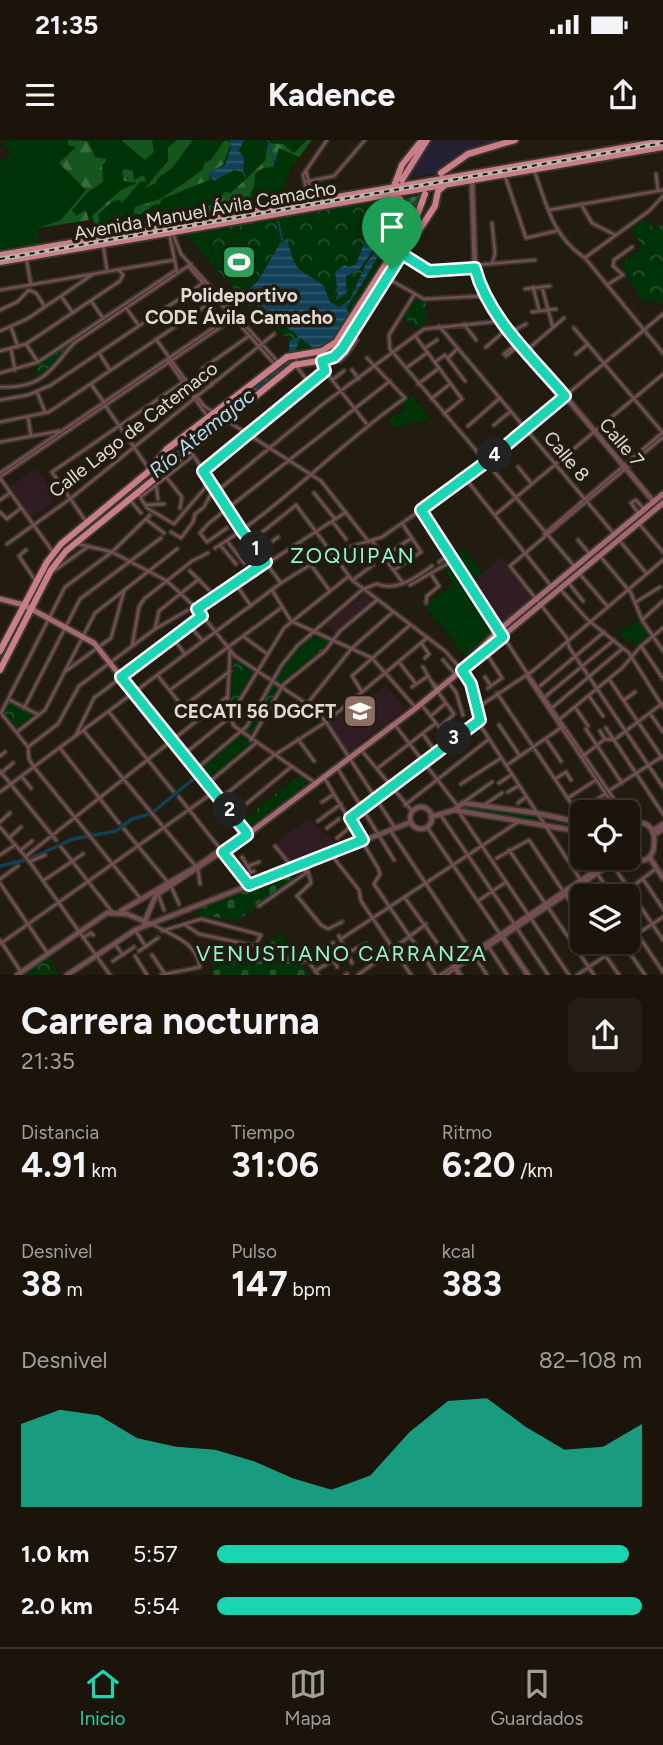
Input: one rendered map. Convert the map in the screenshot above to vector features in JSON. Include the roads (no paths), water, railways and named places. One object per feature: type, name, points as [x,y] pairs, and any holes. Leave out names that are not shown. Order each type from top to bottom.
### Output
[{"type":"main road","points":[[402,180],[424,140]]},
{"type":"main road","points":[[0,670],[36,582],[53,552],[150,470],[167,449],[210,421],[277,364],[294,354],[317,352],[332,346],[393,253],[399,229],[396,193],[402,166],[424,140]]},
{"type":"main road","points":[[441,173],[468,155],[516,140]]},
{"type":"main road","name":"Avenida Manuel Ávila Camacho","points":[[0,261],[170,229],[369,198],[663,141]]},
{"type":"main road","name":"Avenida Manuel Ávila Camacho","points":[[640,145],[663,147]]},
{"type":"main road","points":[[471,179],[462,170],[463,162],[495,146]]},
{"type":"main road","name":"Avenida Manuel Ávila Camacho","points":[[312,205],[377,190],[396,193],[427,191],[533,166]]},
{"type":"main road","points":[[0,649],[61,556],[75,543],[192,453],[215,428],[296,364],[322,361],[345,351],[352,334],[434,208],[438,191],[447,185]]},
{"type":"main road","points":[[369,198],[363,194],[377,190]]},
{"type":"main road","points":[[402,254],[415,215],[427,191],[435,192],[434,206],[423,221],[415,215]]},
{"type":"main road","name":"Avenida Manuel Ávila Camacho","points":[[0,255],[100,242]]},
{"type":"main road","points":[[367,311],[363,312],[361,308],[382,270]]},
{"type":"main road","points":[[436,689],[448,682],[499,630],[560,589],[590,555],[639,523],[663,494]]},
{"type":"main road","points":[[324,778],[362,751],[454,673],[503,637],[552,587],[600,556],[642,512],[658,503]]},
{"type":"main road","points":[[0,599],[28,606],[83,635],[99,648],[246,834],[417,706]]},
{"type":"street","points":[[312,205],[306,170],[327,140]]},
{"type":"street","points":[[307,181],[334,176],[365,140]]},
{"type":"street","points":[[533,166],[556,231],[569,247],[585,258],[663,353]]},
{"type":"street","points":[[504,174],[526,238],[556,231]]},
{"type":"street","points":[[548,210],[661,191],[656,174]]},
{"type":"street","name":"Calle 7","points":[[471,179],[475,267],[485,296],[520,343],[658,503]]},
{"type":"street","points":[[585,258],[663,196]]},
{"type":"street","points":[[581,204],[592,223],[615,235]]},
{"type":"street","points":[[492,223],[495,258],[492,264]]},
{"type":"street","points":[[170,229],[179,251],[203,283],[277,364]]},
{"type":"street","points":[[170,229],[178,271]]},
{"type":"street","points":[[100,242],[107,271]]},
{"type":"street","points":[[607,285],[623,275],[623,271],[614,268],[614,260],[632,247]]},
{"type":"street","points":[[173,253],[179,251]]},
{"type":"street","points":[[402,254],[429,271],[535,260]]},
{"type":"street","points":[[0,310],[17,302],[29,290],[26,257]]},
{"type":"street","points":[[0,290],[174,260]]},
{"type":"street","points":[[0,387],[19,386],[46,375],[69,349],[103,319],[189,265]]},
{"type":"street","points":[[189,265],[249,336],[262,346]]},
{"type":"street","points":[[0,351],[26,344],[91,301],[122,279],[123,273],[117,270]]},
{"type":"street","points":[[0,331],[45,307],[95,274]]},
{"type":"street","points":[[387,278],[414,295],[434,299],[485,296]]},
{"type":"street","points":[[0,400],[37,392],[51,385],[203,283]]},
{"type":"street","points":[[36,293],[38,284]]},
{"type":"street","points":[[525,289],[550,286]]},
{"type":"street","points":[[533,287],[539,310]]},
{"type":"street","points":[[542,287],[552,329]]},
{"type":"street","points":[[0,373],[15,371],[38,362],[126,308],[150,289]]},
{"type":"street","points":[[29,290],[36,293],[45,307]]},
{"type":"street","points":[[414,295],[390,335],[388,343],[393,352],[608,607]]},
{"type":"street","points":[[61,296],[73,313]]},
{"type":"street","points":[[0,422],[46,413],[216,299]]},
{"type":"street","points":[[91,301],[103,319]]},
{"type":"street","points":[[126,308],[139,326]]},
{"type":"street","points":[[532,312],[556,309]]},
{"type":"street","points":[[163,310],[174,327]]},
{"type":"street","points":[[0,792],[281,583],[331,552],[371,542],[421,510],[487,462],[663,314]]},
{"type":"street","points":[[0,476],[233,316]]},
{"type":"street","points":[[527,350],[564,318]]},
{"type":"street","points":[[171,532],[181,538],[193,522],[195,514],[204,507],[215,490],[428,327],[502,321]]},
{"type":"street","points":[[464,324],[476,340]]},
{"type":"street","points":[[486,347],[510,330],[526,324]]},
{"type":"street","name":"Calle 8","points":[[439,326],[647,574]]},
{"type":"street","points":[[11,327],[18,347]]},
{"type":"street","points":[[574,328],[663,433],[510,566],[568,641],[663,787]]},
{"type":"street","name":"Calle Lago de Catemaco","points":[[6,544],[69,499],[274,334]]},
{"type":"street","points":[[212,385],[202,369],[249,336]]},
{"type":"street","points":[[415,336],[462,400],[444,414]]},
{"type":"street","points":[[156,339],[215,428]]},
{"type":"street","points":[[406,368],[437,340]]},
{"type":"street","points":[[505,355],[520,343]]},
{"type":"street","points":[[26,344],[38,362]]},
{"type":"street","points":[[576,355],[588,344]]},
{"type":"street","points":[[63,346],[69,349]]},
{"type":"street","points":[[448,358],[458,348]]},
{"type":"street","points":[[11,349],[15,371]]},
{"type":"street","points":[[340,361],[345,351]]},
{"type":"street","points":[[99,353],[110,370]]},
{"type":"street","points":[[294,354],[296,364],[310,384]]},
{"type":"street","points":[[434,362],[444,355],[465,381]]},
{"type":"street","points":[[215,548],[242,531],[367,425],[405,397],[367,358]]},
{"type":"street","points":[[322,361],[325,371],[367,425]]},
{"type":"street","points":[[418,384],[439,368]]},
{"type":"street","points":[[352,370],[359,379]]},
{"type":"street","points":[[203,471],[325,371]]},
{"type":"street","points":[[332,380],[344,371]]},
{"type":"street","points":[[495,515],[663,374]]},
{"type":"street","points":[[46,375],[51,385]]},
{"type":"street","points":[[86,523],[52,472],[184,381]]},
{"type":"street","points":[[227,528],[208,543],[200,533],[209,523],[390,381]]},
{"type":"street","points":[[91,384],[150,470]]},
{"type":"street","points":[[431,399],[450,384]]},
{"type":"street","points":[[19,386],[21,396]]},
{"type":"street","points":[[37,392],[46,413]]},
{"type":"street","points":[[468,426],[500,398]]},
{"type":"street","points":[[196,399],[321,481],[403,583]]},
{"type":"street","points":[[494,425],[511,411]]},
{"type":"street","points":[[0,476],[62,430],[93,412]]},
{"type":"street","points":[[28,417],[32,436]]},
{"type":"street","points":[[0,442],[62,430]]},
{"type":"street","points":[[207,478],[205,488],[178,523],[170,523],[145,505],[139,495],[156,485],[192,453],[242,531],[281,583]]},
{"type":"street","points":[[518,467],[532,484]]},
{"type":"street","points":[[0,476],[53,552]]},
{"type":"street","points":[[166,477],[182,497],[180,508]]},
{"type":"street","points":[[465,478],[552,587]]},
{"type":"street","points":[[156,485],[158,499]]},
{"type":"street","points":[[0,500],[10,493]]},
{"type":"street","points":[[314,493],[345,539]]},
{"type":"street","points":[[129,499],[141,513]]},
{"type":"street","points":[[658,503],[663,512]]},
{"type":"street","points":[[145,505],[164,504]]},
{"type":"street","points":[[250,542],[296,505],[352,580],[428,637],[461,669],[471,684],[480,720],[489,739],[584,884]]},
{"type":"street","points":[[0,512],[7,519],[21,508]]},
{"type":"street","points":[[421,510],[613,800]]},
{"type":"street","points":[[197,609],[346,512]]},
{"type":"street","points":[[142,900],[34,767],[29,760],[28,747],[0,712],[65,587],[112,552],[150,515]]},
{"type":"street","points":[[147,520],[164,533]]},
{"type":"street","points":[[193,522],[199,526]]},
{"type":"street","points":[[394,570],[421,552],[402,523]]},
{"type":"street","points":[[639,523],[663,552]]},
{"type":"street","points":[[258,552],[278,537]]},
{"type":"street","points":[[24,708],[80,598],[161,538]]},
{"type":"street","points":[[384,557],[411,538]]},
{"type":"street","points":[[578,540],[590,555]]},
{"type":"street","points":[[226,541],[244,563]]},
{"type":"street","points":[[75,543],[112,552],[167,581],[197,609],[228,650],[283,685],[326,722],[376,798],[426,884],[487,975]]},
{"type":"street","points":[[220,545],[236,564]]},
{"type":"street","points":[[49,575],[89,546]]},
{"type":"street","points":[[17,732],[39,715],[95,613],[177,549]]},
{"type":"street","points":[[26,550],[19,556],[36,582]]},
{"type":"street","points":[[132,646],[139,607],[144,599],[192,561],[208,553]]},
{"type":"street","points":[[439,562],[450,555]]},
{"type":"street","points":[[600,556],[628,590],[642,620],[663,651]]},
{"type":"street","points":[[195,770],[240,733],[254,716],[289,654],[363,589],[377,584],[386,587],[403,583],[454,560]]},
{"type":"street","points":[[477,708],[568,641],[663,560]]},
{"type":"street","points":[[310,564],[330,591]]},
{"type":"street","points":[[352,580],[373,565]]},
{"type":"street","points":[[410,585],[432,566]]},
{"type":"street","points":[[190,571],[209,590]]},
{"type":"street","points":[[426,603],[427,596],[439,586],[427,573]]},
{"type":"street","points":[[183,755],[229,718],[266,653],[291,621],[349,576]]},
{"type":"street","points":[[155,629],[159,611],[199,579]]},
{"type":"street","points":[[568,582],[583,601]]},
{"type":"street","points":[[235,583],[251,606]]},
{"type":"street","points":[[635,602],[660,587]]},
{"type":"street","points":[[560,589],[591,622],[631,657],[662,705],[614,740],[605,739],[582,756]]},
{"type":"street","points":[[64,673],[114,634],[125,590]]},
{"type":"street","points":[[271,590],[291,621],[372,658],[443,732]]},
{"type":"street","points":[[251,740],[283,685],[377,600]]},
{"type":"street","points":[[642,620],[663,601]]},
{"type":"street","points":[[170,691],[281,608]]},
{"type":"street","points":[[28,747],[56,726],[78,687],[155,629],[188,610]]},
{"type":"street","points":[[307,704],[352,648],[393,612]]},
{"type":"street","points":[[76,735],[91,702],[202,616]]},
{"type":"street","points":[[189,625],[202,641]]},
{"type":"street","points":[[362,691],[351,677],[410,625]]},
{"type":"street","points":[[561,719],[609,679],[663,628]]},
{"type":"street","points":[[539,687],[604,632]]},
{"type":"street","points":[[243,636],[266,653]]},
{"type":"street","points":[[220,799],[273,756],[326,722],[428,637]]},
{"type":"street","points":[[545,697],[614,640]]},
{"type":"street","points":[[176,642],[185,654]]},
{"type":"street","points":[[421,643],[429,653],[425,658]]},
{"type":"street","points":[[641,646],[663,679]]},
{"type":"street","points":[[552,708],[623,648]]},
{"type":"street","points":[[228,650],[231,670],[229,718],[240,733],[316,784]]},
{"type":"street","points":[[485,651],[502,678],[490,687],[485,677]]},
{"type":"street","points":[[443,660],[454,673]]},
{"type":"street","points":[[399,661],[416,684]]},
{"type":"street","points":[[423,667],[454,715],[441,726]]},
{"type":"street","points":[[183,707],[231,670]]},
{"type":"street","points":[[527,672],[561,719],[563,727]]},
{"type":"street","points":[[157,675],[195,723]]},
{"type":"street","points":[[412,687],[428,676]]},
{"type":"street","points":[[595,800],[663,757],[609,679]]},
{"type":"street","points":[[448,682],[456,692],[463,715]]},
{"type":"street","points":[[623,700],[635,692]]},
{"type":"street","points":[[497,693],[570,801]]},
{"type":"street","points":[[27,860],[52,836],[228,696]]},
{"type":"street","points":[[589,696],[603,716]]},
{"type":"street","points":[[8,699],[39,715]]},
{"type":"street","points":[[432,715],[446,703]]},
{"type":"street","points":[[575,707],[622,783]]},
{"type":"street","points":[[108,711],[173,791]]},
{"type":"street","points":[[650,713],[663,732]]},
{"type":"street","points":[[350,818],[423,760],[480,720]]},
{"type":"street","points":[[376,769],[436,723]]},
{"type":"street","points":[[395,725],[437,779],[569,975]]},
{"type":"street","points":[[499,725],[520,756]]},
{"type":"street","points":[[505,766],[563,727]]},
{"type":"street","points":[[606,728],[663,814]]},
{"type":"street","points":[[83,730],[197,868],[200,884]]},
{"type":"street","points":[[600,731],[605,739]]},
{"type":"street","points":[[423,733],[435,751]]},
{"type":"street","points":[[298,739],[314,761]]},
{"type":"street","points":[[405,805],[489,739]]},
{"type":"street","points":[[546,739],[561,761]]},
{"type":"street","points":[[207,784],[256,743]]},
{"type":"street","points":[[59,748],[119,822]]},
{"type":"street","points":[[362,751],[412,811]]},
{"type":"street","points":[[0,756],[5,752]]},
{"type":"street","points":[[582,756],[596,780],[607,792]]},
{"type":"street","points":[[461,784],[501,758]]},
{"type":"street","points":[[13,763],[1,773],[56,840]]},
{"type":"street","points":[[233,815],[291,767]]},
{"type":"street","points":[[338,769],[394,860]]},
{"type":"street","points":[[555,779],[566,772],[571,780]]},
{"type":"street","points":[[499,783],[511,775]]},
{"type":"street","points":[[22,776],[31,788]]},
{"type":"street","points":[[324,778],[380,871],[374,884],[389,908],[438,975],[455,967]]},
{"type":"street","points":[[568,798],[596,780]]},
{"type":"street","points":[[457,809],[492,782]]},
{"type":"street","points":[[508,792],[518,786]]},
{"type":"street","points":[[152,955],[163,974],[200,967],[194,948],[152,924],[115,913],[107,913],[19,973],[1,942],[214,792]]},
{"type":"street","points":[[483,806],[502,793]]},
{"type":"street","points":[[322,802],[334,794]]},
{"type":"street","points":[[178,797],[249,885]]},
{"type":"street","points":[[519,803],[526,797]]},
{"type":"street","points":[[463,803],[570,820]]},
{"type":"street","points":[[318,821],[341,804]]},
{"type":"street","points":[[412,811],[426,808],[431,817]]},
{"type":"street","points":[[427,827],[431,817],[457,809],[570,829]]},
{"type":"street","points":[[411,822],[412,811]]},
{"type":"street","points":[[0,822],[10,813]]},
{"type":"street","points":[[440,814],[548,975]]},
{"type":"street","points":[[324,817],[331,825]]},
{"type":"street","points":[[327,828],[339,819]]},
{"type":"street","points":[[352,963],[340,937],[373,919],[521,820]]},
{"type":"street","points":[[67,975],[135,930],[411,822]]},
{"type":"street","points":[[411,822],[418,828],[427,827]]},
{"type":"street","points":[[337,838],[354,824]]},
{"type":"street","points":[[655,831],[663,824]]},
{"type":"street","points":[[640,826],[646,825],[655,831],[658,846],[651,857],[640,860]]},
{"type":"street","points":[[0,827],[20,850],[110,975]]},
{"type":"street","points":[[9,838],[21,827]]},
{"type":"street","points":[[427,827],[528,975]]},
{"type":"street","points":[[124,829],[170,885],[178,904]]},
{"type":"street","points":[[655,831],[663,829]]},
{"type":"street","points":[[115,913],[170,885],[246,834]]},
{"type":"street","points":[[497,858],[527,839],[570,902]]},
{"type":"street","points":[[20,850],[32,841]]},
{"type":"street","points":[[0,855],[15,845]]},
{"type":"street","points":[[275,846],[293,867]]},
{"type":"street","points":[[61,847],[115,913]]},
{"type":"street","points":[[509,850],[594,975]]},
{"type":"street","points":[[330,853],[359,890],[361,901],[411,975]]},
{"type":"street","points":[[43,881],[83,854]]},
{"type":"street","points":[[27,860],[45,855]]},
{"type":"street","points":[[242,857],[253,872],[242,876]]},
{"type":"street","points":[[651,857],[663,878]]},
{"type":"street","points":[[651,857],[663,872]]},
{"type":"street","points":[[248,867],[259,862]]},
{"type":"street","points":[[259,906],[305,874],[304,863]]},
{"type":"street","points":[[304,863],[311,883],[297,896],[321,925],[328,929],[342,922]]},
{"type":"street","points":[[18,866],[0,881],[48,954]]},
{"type":"street","points":[[636,884],[657,869]]},
{"type":"street","points":[[446,975],[598,870]]},
{"type":"street","points":[[582,881],[600,870]]},
{"type":"street","points":[[597,873],[604,884]]},
{"type":"street","points":[[643,879],[663,909]]},
{"type":"street","points":[[478,901],[506,882]]},
{"type":"street","points":[[142,928],[158,894],[170,885]]},
{"type":"street","points":[[158,894],[164,909]]},
{"type":"street","points":[[405,898],[460,975]]},
{"type":"street","points":[[640,906],[663,939]]},
{"type":"street","points":[[640,933],[663,917]]},
{"type":"street","points":[[162,931],[184,924],[201,919],[261,935],[256,946],[199,934],[184,924]]},
{"type":"street","points":[[358,975],[426,924]]},
{"type":"street","points":[[135,930],[146,947]]},
{"type":"street","points":[[83,938],[91,933],[93,935]]},
{"type":"street","points":[[473,955],[501,935]]},
{"type":"street","points":[[640,937],[663,972]]},
{"type":"street","points":[[139,951],[158,938]]},
{"type":"street","points":[[114,943],[123,954]]},
{"type":"street","points":[[302,962],[333,943]]},
{"type":"street","points":[[347,953],[366,944]]},
{"type":"street","points":[[488,946],[508,975]]},
{"type":"street","points":[[113,961],[134,947]]},
{"type":"street","points":[[327,947],[337,967]]},
{"type":"street","points":[[577,975],[609,954]]},
{"type":"street","points":[[632,954],[645,975]]},
{"type":"street","points":[[135,956],[147,975]]},
{"type":"street","points":[[606,956],[619,975]]},
{"type":"street","points":[[307,959],[316,973],[334,960]]},
{"type":"water","points":[[230,140],[244,140],[239,151],[244,158],[243,172],[234,170],[215,180],[211,179],[209,173],[225,165],[231,147]]},
{"type":"water","name":"Río Atemajac","points":[[383,209],[387,237],[346,307],[349,314],[330,342],[316,350],[300,338],[290,364],[64,549],[54,562],[0,666],[0,656],[56,552],[289,358],[289,340],[299,337],[245,293],[258,281],[280,243],[288,241],[296,266],[324,286],[330,302],[340,307],[350,299],[367,262],[380,247],[385,230]]},
{"type":"water","points":[[373,235],[376,246],[359,270],[346,276],[346,293],[335,301],[338,293],[335,272],[344,265],[349,267],[356,264],[365,242]]},
{"type":"waterway","points":[[268,140],[274,163]]},
{"type":"waterway","points":[[243,172],[245,176]]},
{"type":"waterway","points":[[407,210],[418,199]]},
{"type":"waterway","points":[[405,225],[407,201]]},
{"type":"waterway","points":[[278,220],[283,243]]},
{"type":"waterway","points":[[386,239],[397,228]]},
{"type":"waterway","points":[[153,812],[196,777]]},
{"type":"waterway","points":[[0,866],[29,859],[73,839],[116,831],[132,819],[150,814]]},
{"type":"railway","points":[[0,259],[663,143]]},
{"type":"place","name":"Polideportivo CODE Ávila Camacho","points":[[239,262]]},
{"type":"place","name":"CECATI 56 DGCFT","points":[[360,711]]},
{"type":"district","name":"ZOQUIPAN","points":[[353,556]]},
{"type":"district","name":"VENUSTIANO CARRANZA","points":[[342,954]]}]
